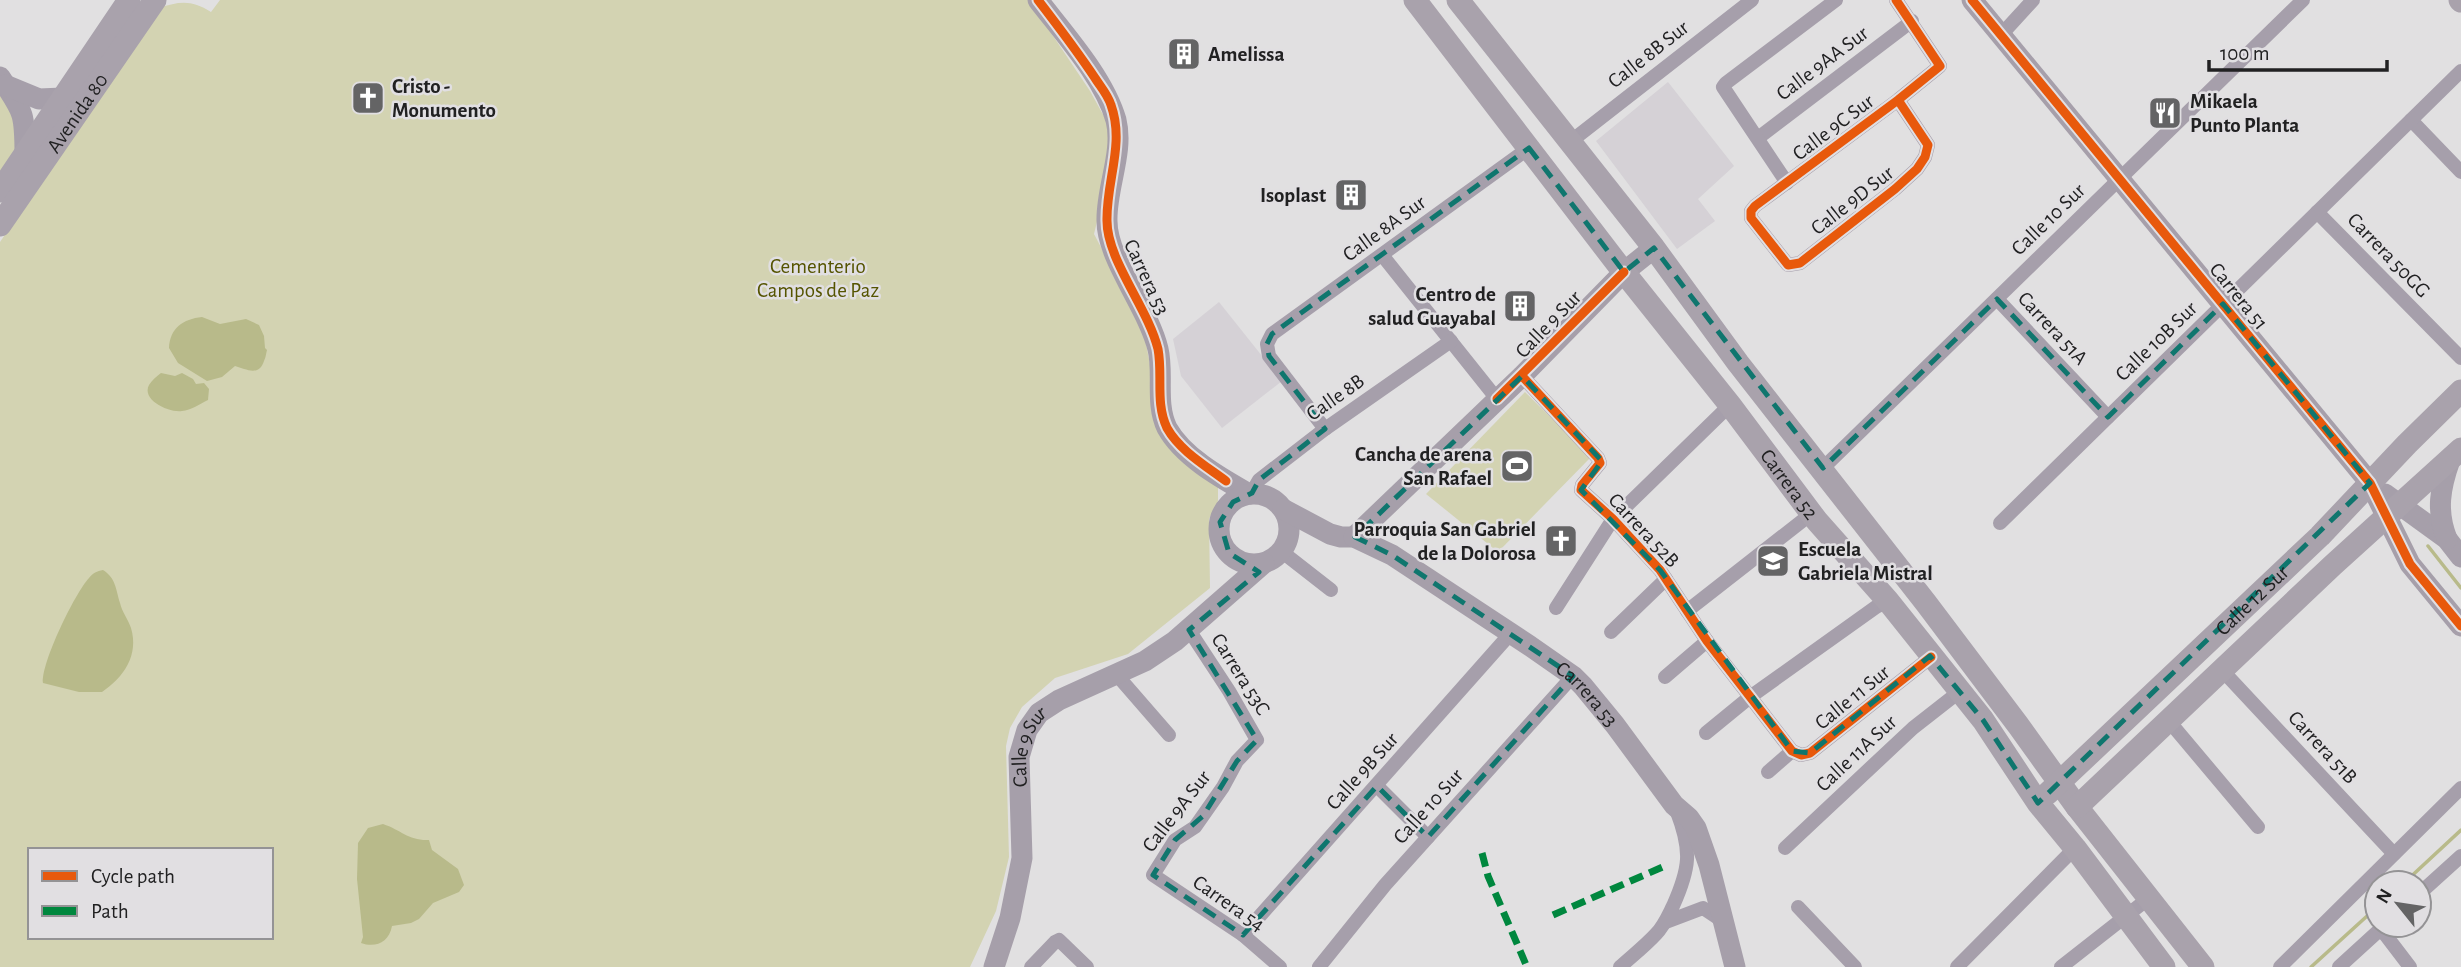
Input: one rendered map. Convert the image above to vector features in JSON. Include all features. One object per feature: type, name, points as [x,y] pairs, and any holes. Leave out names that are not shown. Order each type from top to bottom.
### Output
[{"type":"main road","name":"Avenida 80","points":[[0,191],[129,0]]},
{"type":"main road","name":"Avenida 80","points":[[0,225],[155,0]]},
{"type":"main road","name":"Carrera 52","points":[[1415,0],[1730,405],[1811,514],[1888,601],[1983,720],[2038,803],[2164,967]]},
{"type":"main road","name":"Carrera 52","points":[[1458,0],[1654,248],[1738,363],[2012,716],[2058,783],[2203,967]]},
{"type":"main road","name":"Calle 12 Sur","points":[[2038,803],[2320,536],[2461,391]]},
{"type":"main road","name":"Calle 12 Sur","points":[[2077,807],[2221,669],[2456,454]]},
{"type":"street","name":"Carrera 53","points":[[1038,0],[1083,59],[1110,102],[1117,125],[1117,146],[1107,221],[1110,241],[1151,328],[1158,351],[1161,409],[1167,428],[1180,444],[1244,497]]},
{"type":"street","name":"Calle 8B Sur","points":[[1570,142],[1752,0]]},
{"type":"street","points":[[1787,183],[1723,88],[1726,83],[1836,0]]},
{"type":"street","points":[[1896,0],[1912,21]]},
{"type":"street","points":[[2001,35],[2033,0]]},
{"type":"street","name":"Calle 10 Sur","points":[[1822,468],[2303,0]]},
{"type":"street","name":"Carrera 51","points":[[1975,1],[2393,511],[2447,539],[2461,558]]},
{"type":"street","name":"Calle 9C Sur","points":[[1751,218],[1751,211],[1755,206],[1940,66],[1912,21]]},
{"type":"street","name":"Calle 9AA Sur","points":[[1758,138],[1912,21]]},
{"type":"street","name":"Calle 10B Sur","points":[[2000,523],[2461,71]]},
{"type":"street","points":[[3,81],[35,98],[63,98]]},
{"type":"street","points":[[3,81],[20,107],[24,120],[25,154]]},
{"type":"street","name":"Calle 9D Sur","points":[[1751,218],[1788,265],[1800,263],[1895,190],[1917,169],[1925,157],[1928,145],[1898,100]]},
{"type":"street","points":[[2411,120],[2461,172]]},
{"type":"street","name":"Calle 8A Sur","points":[[1325,429],[1269,356],[1267,344],[1272,334],[1529,148]]},
{"type":"street","name":"Carrera 50GG","points":[[2317,212],[2461,358]]},
{"type":"street","name":"Calle 9 Sur","points":[[1354,537],[1522,376],[1624,272],[1654,248]]},
{"type":"street","points":[[1382,255],[1497,399]]},
{"type":"street","name":"Carrera 51A","points":[[1997,299],[2108,417]]},
{"type":"street","name":"Calle 8B","points":[[1244,497],[1259,480],[1325,429],[1451,341]]},
{"type":"street","name":"Carrera 52B","points":[[1522,376],[1598,457],[1600,463],[1581,487],[1614,519],[1666,579],[1707,641],[1792,751]]},
{"type":"street","points":[[1556,608],[1614,519],[1730,405]]},
{"type":"street","points":[[2447,539],[2441,526],[2439,502],[2441,487],[2456,454]]},
{"type":"street","points":[[1232,591],[1234,569],[1221,537],[1220,522],[1223,514],[1244,497],[1271,498],[1283,509],[1289,531],[1276,553]]},
{"type":"street","name":"Carrera 53","points":[[1283,509],[1323,530],[1341,537],[1354,537],[1392,555],[1573,676],[1615,725],[1674,805],[1696,828],[1726,923],[1735,967]]},
{"type":"street","name":"Carrera 51","points":[[2393,511],[2410,564],[2461,626]]},
{"type":"street","points":[[1687,611],[1811,514]]},
{"type":"street","points":[[1229,553],[1247,563],[1276,553],[1323,530]]},
{"type":"street","points":[[1276,553],[1331,590]]},
{"type":"street","name":"Calle 9 Sur","points":[[993,967],[1010,918],[1022,858],[1019,757],[1027,730],[1039,713],[1059,700],[1145,661],[1189,630],[1276,553]]},
{"type":"street","points":[[1611,632],[1666,579]]},
{"type":"street","points":[[1706,733],[1750,696],[1888,601]]},
{"type":"street","name":"Carrera 53C","points":[[1189,630],[1257,740]]},
{"type":"street","name":"Calle 9B Sur","points":[[1243,936],[1511,634]]},
{"type":"street","points":[[1665,677],[1707,641]]},
{"type":"street","name":"Calle 11 Sur","points":[[1769,772],[1792,751],[1801,755],[1810,753],[1931,657]]},
{"type":"street","name":"Carrera 51B","points":[[2221,669],[2395,854]]},
{"type":"street","points":[[1116,674],[1169,735]]},
{"type":"street","name":"Calle 10 Sur","points":[[1319,967],[1385,885],[1573,676]]},
{"type":"street","name":"Calle 11A Sur","points":[[1785,848],[1913,727],[1959,692]]},
{"type":"street","points":[[2168,720],[2258,827]]},
{"type":"street","name":"Calle 9A Sur","points":[[1153,876],[1175,840],[1195,827],[1223,788],[1237,761],[1257,740]]},
{"type":"street","points":[[1377,786],[1428,837]]},
{"type":"street","points":[[2280,967],[2461,788]]},
{"type":"street","points":[[1620,967],[1657,934],[1666,922],[1680,889],[1688,858],[1686,836],[1674,805]]},
{"type":"street","points":[[1957,967],[2075,848]]},
{"type":"street","points":[[2433,881],[2461,856]]},
{"type":"street","name":"Carrera 54","points":[[1153,876],[1243,936],[1280,967]]},
{"type":"street","points":[[2061,967],[2149,898]]},
{"type":"street","points":[[1798,907],[1855,967]]},
{"type":"street","points":[[1666,922],[1703,908],[1726,923]]},
{"type":"street","points":[[2339,967],[2370,939]]},
{"type":"street","points":[[2391,939],[2410,967]]},
{"type":"street","points":[[1031,967],[1055,942],[1062,942],[1087,967]]},
{"type":"highlighted area","points":[[1529,148],[1624,272],[1654,248],[1823,468],[1997,299],[2108,417],[2223,304],[2370,483],[2038,803],[1983,720],[1930,656],[1810,753],[1792,751],[1660,570],[1581,490],[1602,461],[1522,376],[1355,537],[1392,555],[1573,676],[1428,837],[1377,786],[1243,935],[1153,875],[1175,840],[1203,816],[1237,761],[1257,740],[1189,630],[1259,572],[1229,553],[1220,522],[1233,502],[1252,493],[1259,480],[1325,429],[1269,356],[1267,344],[1272,334]]},
{"type":"shaded area","points":[[1668,82],[1734,166],[1698,199],[1715,221],[1677,249],[1596,141]]},
{"type":"shaded area","points":[[1219,302],[1282,381],[1222,428],[1181,376],[1173,339]]},
{"type":"shaded area","points":[[202,317],[220,324],[246,319],[259,325],[267,350],[262,366],[252,371],[235,366],[222,377],[207,381],[178,363],[169,348],[172,335],[183,322]]},
{"type":"shaded area","points":[[161,373],[175,376],[182,373],[196,384],[204,383],[209,389],[208,400],[182,411],[170,410],[158,404],[152,400],[148,391],[150,383]]},
{"type":"shaded area","points":[[103,570],[113,581],[131,628],[133,647],[128,664],[117,679],[102,692],[79,692],[43,683],[47,660],[68,613],[89,578],[95,572]]},
{"type":"shaded area","points":[[383,824],[410,837],[429,840],[432,850],[458,869],[464,885],[459,892],[433,903],[419,919],[392,926],[388,937],[381,943],[366,944],[361,943],[363,937],[357,879],[358,843],[368,828]]},
{"type":"green space","name":"Cementerio Campos de Paz","points":[[220,0],[1029,0],[1090,91],[1111,129],[1106,185],[1094,234],[1143,327],[1158,408],[1218,487],[1218,501],[1209,519],[1210,588],[1128,654],[1055,678],[1022,707],[1010,728],[1006,746],[1009,857],[996,911],[970,967],[0,967],[0,242],[159,8],[186,3],[198,5],[211,12]]},
{"type":"green space","points":[[0,93],[14,111],[18,145],[0,174]]},
{"type":"green space","name":"Cancha de arena San Rafael","points":[[1525,392],[1591,457],[1498,552],[1426,494]]},
{"type":"waterway","points":[[2428,546],[2461,588]]},
{"type":"waterway","points":[[2419,869],[2461,830]]},
{"type":"waterway","points":[[2311,967],[2363,920]]},
{"type":"marked path","points":[[1482,853],[1488,876],[1527,967]]},
{"type":"marked path","points":[[1553,915],[1665,866]]},
{"type":"cycle path","points":[[1038,0],[1088,68],[1111,105],[1115,120],[1116,148],[1107,206],[1109,236],[1120,268],[1146,317],[1158,349],[1163,418],[1172,436],[1186,451],[1226,481]]},
{"type":"cycle path","points":[[1896,0],[1940,66],[1751,211],[1751,218],[1788,265],[1800,263],[1917,169],[1925,157],[1928,145],[1898,100]]},
{"type":"cycle path","points":[[1972,0],[2370,483],[2410,564],[2461,626]]},
{"type":"cycle path","points":[[1497,399],[1624,272]]},
{"type":"cycle path","points":[[1522,376],[1598,458],[1600,463],[1581,490],[1613,519],[1660,570],[1707,641],[1792,751],[1801,755],[1810,753],[1931,657]]},
{"type":"place","name":"Amelissa","points":[[1184,54]]},
{"type":"place","name":"Cristo - Monumento","points":[[368,98]]},
{"type":"place","name":"Mikaela Punto Planta","points":[[2165,113]]},
{"type":"place","name":"Isoplast","points":[[1351,195]]},
{"type":"place","name":"Centro de salud Guayabal","points":[[1520,306]]},
{"type":"place","name":"Cancha de arena San Rafael","points":[[1517,466]]},
{"type":"place","name":"Parroquia San Gabriel de la Dolorosa","points":[[1561,541]]},
{"type":"place","name":"Escuela Gabriela Mistral","points":[[1773,561]]}]
